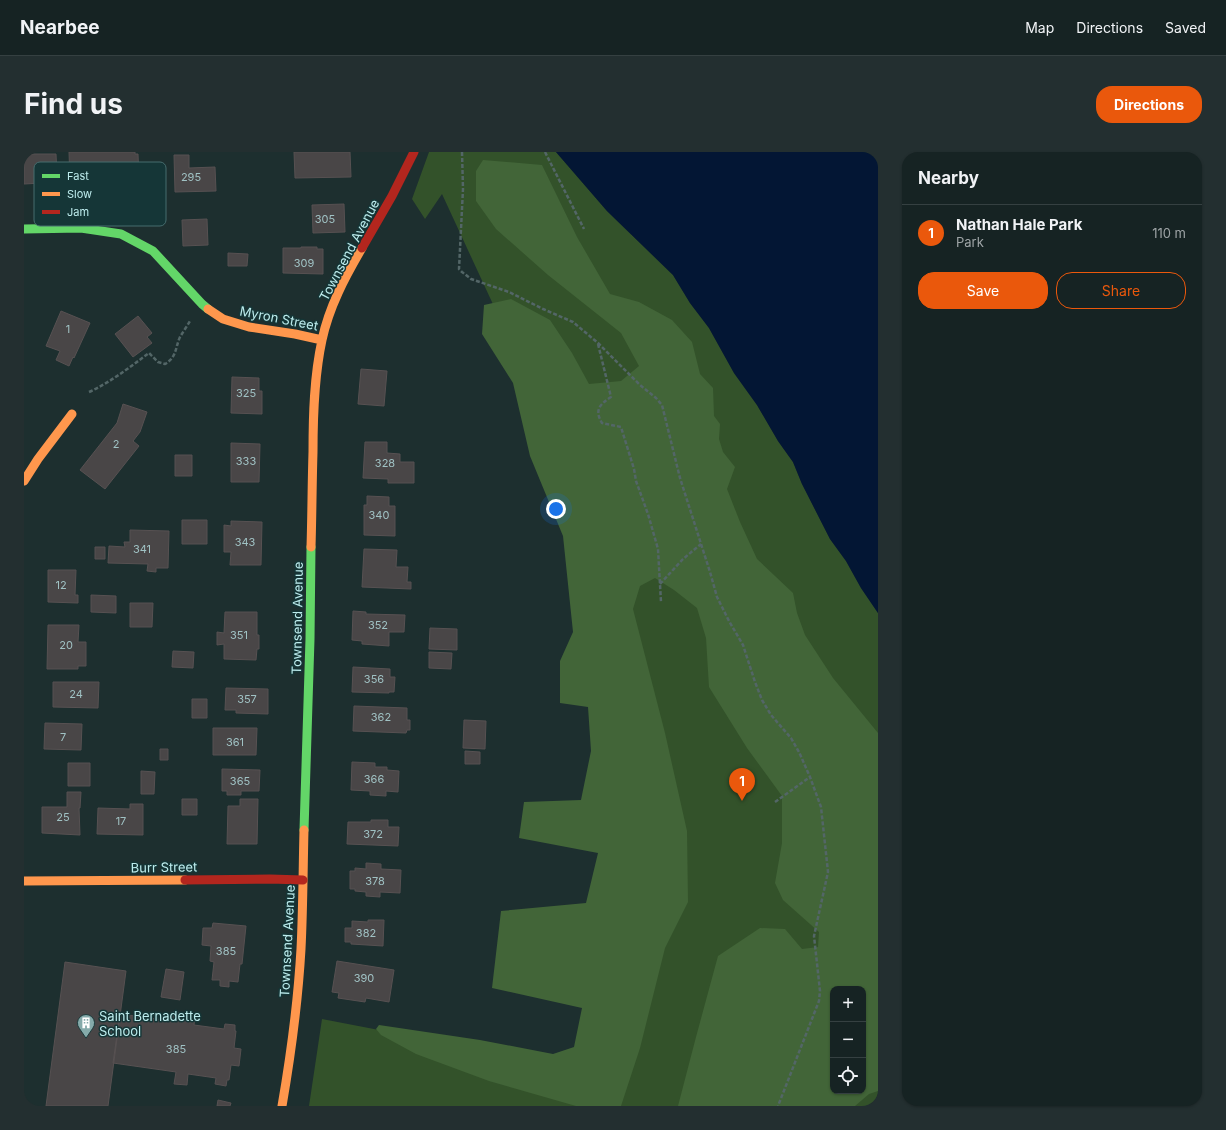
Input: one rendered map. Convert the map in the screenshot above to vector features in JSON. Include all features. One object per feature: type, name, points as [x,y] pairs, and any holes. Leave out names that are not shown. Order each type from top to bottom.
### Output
[{"type":"main road","name":"Townsend Avenue","points":[[282,1106],[289,1064],[299,979],[310,639],[313,425],[316,375],[322,340],[338,292],[392,196],[414,152]]},
{"type":"main road","name":"Myron Street","points":[[24,229],[81,228],[121,234],[153,251],[202,304],[223,319],[249,327],[322,340]]},
{"type":"main road","points":[[24,480],[72,414]]},
{"type":"main road","name":"Burr Street","points":[[24,881],[303,880]]},
{"type":"path","points":[[462,152],[463,189],[459,262],[460,269],[471,279],[509,292],[573,322],[598,343],[662,405],[680,478],[702,544],[717,596],[743,645],[762,700],[771,715],[791,738],[799,752],[821,807],[828,872],[814,936],[820,991],[819,1001],[778,1106]]},
{"type":"path","points":[[545,152],[584,229]]},
{"type":"path","points":[[89,392],[104,385],[149,353],[158,362],[165,364],[171,361],[180,338],[192,317],[202,304]]},
{"type":"path","points":[[598,343],[611,397],[603,402],[598,409],[598,417],[602,423],[621,427],[634,469],[636,481],[648,514],[658,549],[661,602]]},
{"type":"path","points":[[660,585],[683,559],[702,544]]},
{"type":"path","points":[[775,802],[810,778]]},
{"type":"green space","points":[[429,152],[556,152],[607,211],[673,275],[690,303],[709,328],[734,373],[757,405],[778,441],[793,462],[802,484],[830,539],[846,561],[861,588],[878,613],[878,1106],[309,1106],[322,1019],[596,1072],[623,1001],[578,488],[442,194],[425,219],[412,199]]},
{"type":"green space","points":[[483,160],[542,165],[577,237],[610,294],[639,302],[672,320],[692,342],[700,374],[713,388],[714,416],[720,424],[719,439],[723,452],[735,467],[727,489],[757,559],[793,593],[797,613],[805,635],[833,678],[878,733],[878,1091],[869,1094],[855,1106],[678,1106],[718,956],[760,928],[785,929],[802,949],[818,947],[819,932],[783,900],[775,883],[782,843],[782,796],[747,748],[709,687],[706,638],[697,608],[674,590],[655,578],[640,586],[633,609],[665,733],[687,831],[688,902],[665,948],[640,1048],[621,1106],[576,1106],[489,1081],[416,1054],[381,1035],[376,1029],[379,1025],[480,1040],[553,1054],[574,1047],[582,1008],[492,988],[501,911],[586,903],[598,853],[519,838],[524,802],[581,800],[591,751],[588,707],[560,703],[560,661],[573,632],[563,536],[530,456],[513,383],[482,334],[484,305],[511,299],[550,320],[572,353],[589,384],[621,381],[639,366],[621,333],[548,275],[496,229],[476,201],[476,171]]},
{"type":"water","points":[[556,152],[878,152],[878,613],[861,588],[846,561],[830,539],[802,484],[793,462],[778,441],[757,405],[734,373],[709,328],[690,303],[673,275],[607,211]]},
{"type":"building","points":[[69,152],[135,152],[135,154],[138,154],[138,162],[69,162]]},
{"type":"building","points":[[294,152],[350,152],[351,177],[295,178]]},
{"type":"building","points":[[24,154],[56,154],[56,162],[34,162],[34,183],[24,184]]},
{"type":"building","points":[[174,155],[189,155],[189,168],[215,167],[216,191],[175,192]]},
{"type":"building","points":[[344,204],[345,232],[313,233],[312,205]]},
{"type":"building","points":[[207,219],[208,245],[183,246],[182,220]]},
{"type":"building","points":[[317,247],[317,249],[323,249],[323,274],[283,273],[283,248]]},
{"type":"building","points":[[228,253],[248,254],[247,266],[228,266]]},
{"type":"building","points":[[61,311],[90,323],[69,366],[56,360],[60,351],[46,346]]},
{"type":"building","points":[[138,316],[152,333],[147,337],[152,343],[133,357],[115,334]]},
{"type":"building","points":[[361,369],[387,371],[384,406],[358,404]]},
{"type":"building","points":[[232,377],[259,378],[259,391],[262,391],[262,414],[231,413]]},
{"type":"building","points":[[123,404],[147,412],[140,432],[133,441],[139,446],[105,489],[80,470],[117,423]]},
{"type":"building","points":[[365,442],[387,442],[387,453],[400,454],[400,462],[414,462],[414,483],[388,483],[388,479],[363,478]]},
{"type":"building","points":[[231,443],[260,444],[259,482],[231,482]]},
{"type":"building","points":[[175,455],[192,455],[192,476],[175,476]]},
{"type":"building","points":[[367,496],[389,497],[389,506],[395,506],[395,536],[364,535],[364,505],[367,505]]},
{"type":"building","points":[[182,520],[207,520],[207,544],[182,544]]},
{"type":"building","points":[[231,521],[262,522],[261,565],[230,565],[231,552],[224,552],[224,525],[231,526]]},
{"type":"building","points":[[130,530],[169,531],[168,568],[156,568],[156,572],[147,571],[148,564],[108,563],[109,546],[125,547],[124,542],[130,542]]},
{"type":"building","points":[[95,547],[105,547],[105,559],[95,559]]},
{"type":"building","points":[[364,549],[397,550],[396,567],[408,567],[407,582],[411,582],[411,589],[362,587]]},
{"type":"building","points":[[48,570],[76,570],[75,595],[78,595],[78,603],[48,602]]},
{"type":"building","points":[[91,595],[116,596],[116,613],[91,612]]},
{"type":"building","points":[[130,603],[153,603],[152,627],[130,627]]},
{"type":"building","points":[[353,611],[366,612],[366,614],[405,615],[404,632],[389,632],[389,646],[362,644],[362,641],[352,640]]},
{"type":"building","points":[[225,612],[257,612],[257,635],[259,635],[259,649],[257,649],[256,660],[224,659],[224,644],[217,645],[217,632],[224,633]]},
{"type":"building","points":[[48,625],[79,625],[78,642],[86,642],[86,666],[78,666],[78,669],[47,669]]},
{"type":"building","points":[[430,628],[457,629],[457,650],[429,649]]},
{"type":"building","points":[[173,651],[194,652],[193,668],[172,667]]},
{"type":"building","points":[[429,652],[452,653],[451,669],[429,668]]},
{"type":"building","points":[[353,667],[390,669],[390,677],[395,677],[394,692],[352,692]]},
{"type":"building","points":[[53,682],[99,682],[98,708],[53,707]]},
{"type":"building","points":[[226,688],[268,689],[268,714],[236,713],[236,710],[225,710]]},
{"type":"building","points":[[192,699],[207,699],[207,718],[192,718]]},
{"type":"building","points":[[354,706],[407,708],[407,720],[410,720],[410,730],[407,730],[406,733],[353,731]]},
{"type":"building","points":[[464,720],[486,721],[485,749],[463,748]]},
{"type":"building","points":[[45,723],[82,724],[81,750],[44,749]]},
{"type":"building","points":[[213,728],[257,728],[256,755],[213,755]]},
{"type":"building","points":[[160,749],[168,749],[168,760],[160,760]]},
{"type":"building","points":[[465,751],[480,752],[480,764],[465,764]]},
{"type":"building","points":[[352,762],[375,763],[375,767],[387,767],[387,770],[399,771],[398,792],[386,791],[386,796],[370,795],[370,791],[351,790]]},
{"type":"building","points":[[68,763],[90,763],[90,786],[68,786]]},
{"type":"building","points":[[222,769],[260,770],[259,791],[241,791],[241,795],[227,795],[227,791],[222,791]]},
{"type":"building","points":[[141,771],[155,772],[154,794],[141,794]]},
{"type":"building","points":[[67,792],[81,792],[79,808],[80,835],[42,833],[42,807],[67,807]]},
{"type":"building","points":[[182,799],[197,799],[197,815],[182,815]]},
{"type":"building","points":[[240,799],[258,799],[257,844],[227,844],[228,806],[240,806]]},
{"type":"building","points":[[130,804],[143,804],[143,835],[97,834],[98,808],[130,809]]},
{"type":"building","points":[[371,820],[388,820],[388,827],[399,827],[398,846],[347,844],[348,822],[371,822]]},
{"type":"building","points":[[366,863],[381,864],[381,869],[401,870],[400,893],[380,892],[380,897],[366,896],[366,892],[350,889],[350,871],[355,871],[355,868],[366,869]]},
{"type":"building","points":[[368,920],[384,920],[383,946],[351,944],[351,942],[345,942],[345,928],[352,928],[352,921],[368,922]]},
{"type":"building","points":[[213,923],[246,926],[242,964],[240,964],[238,982],[229,981],[229,987],[220,986],[220,980],[212,980],[214,962],[210,961],[211,946],[202,945],[203,928],[212,928]]},
{"type":"building","points":[[337,961],[394,970],[389,1002],[366,998],[365,1002],[338,998],[339,993],[332,992]]},
{"type":"building","name":"Saint Bernadette School","points":[[65,962],[126,971],[108,1106],[46,1106]]},
{"type":"building","points":[[166,969],[184,972],[180,1000],[161,997]]},
{"type":"building","points":[[173,1012],[195,1015],[194,1025],[224,1029],[225,1024],[235,1025],[236,1031],[234,1048],[241,1049],[239,1066],[231,1065],[229,1080],[227,1080],[226,1086],[215,1084],[216,1078],[188,1074],[187,1085],[174,1084],[176,1072],[113,1063],[120,1014],[172,1021]]},
{"type":"building","points":[[218,1100],[231,1103],[230,1106],[217,1106]]},
{"type":"traffic: fast","points":[[24,229],[81,228],[121,234],[153,251],[208,309]]},
{"type":"traffic: fast","points":[[304,830],[310,639],[311,547]]},
{"type":"traffic: slow","points":[[311,547],[314,410],[319,354],[325,328],[333,304],[362,248]]},
{"type":"traffic: slow","points":[[208,309],[223,319],[249,327],[322,340]]},
{"type":"traffic: slow","points":[[24,481],[38,459],[72,414]]},
{"type":"traffic: slow","points":[[282,1106],[294,1028],[300,969],[304,830]]},
{"type":"traffic: slow","points":[[24,881],[185,880]]},
{"type":"traffic: jam","points":[[362,248],[392,196],[414,152]]},
{"type":"traffic: jam","points":[[185,880],[303,880]]},
{"type":"place","name":"Nathan Hale Park","points":[[742,801]]},
{"type":"place","name":"Saint Bernadette School","points":[[86,1038]]}]
